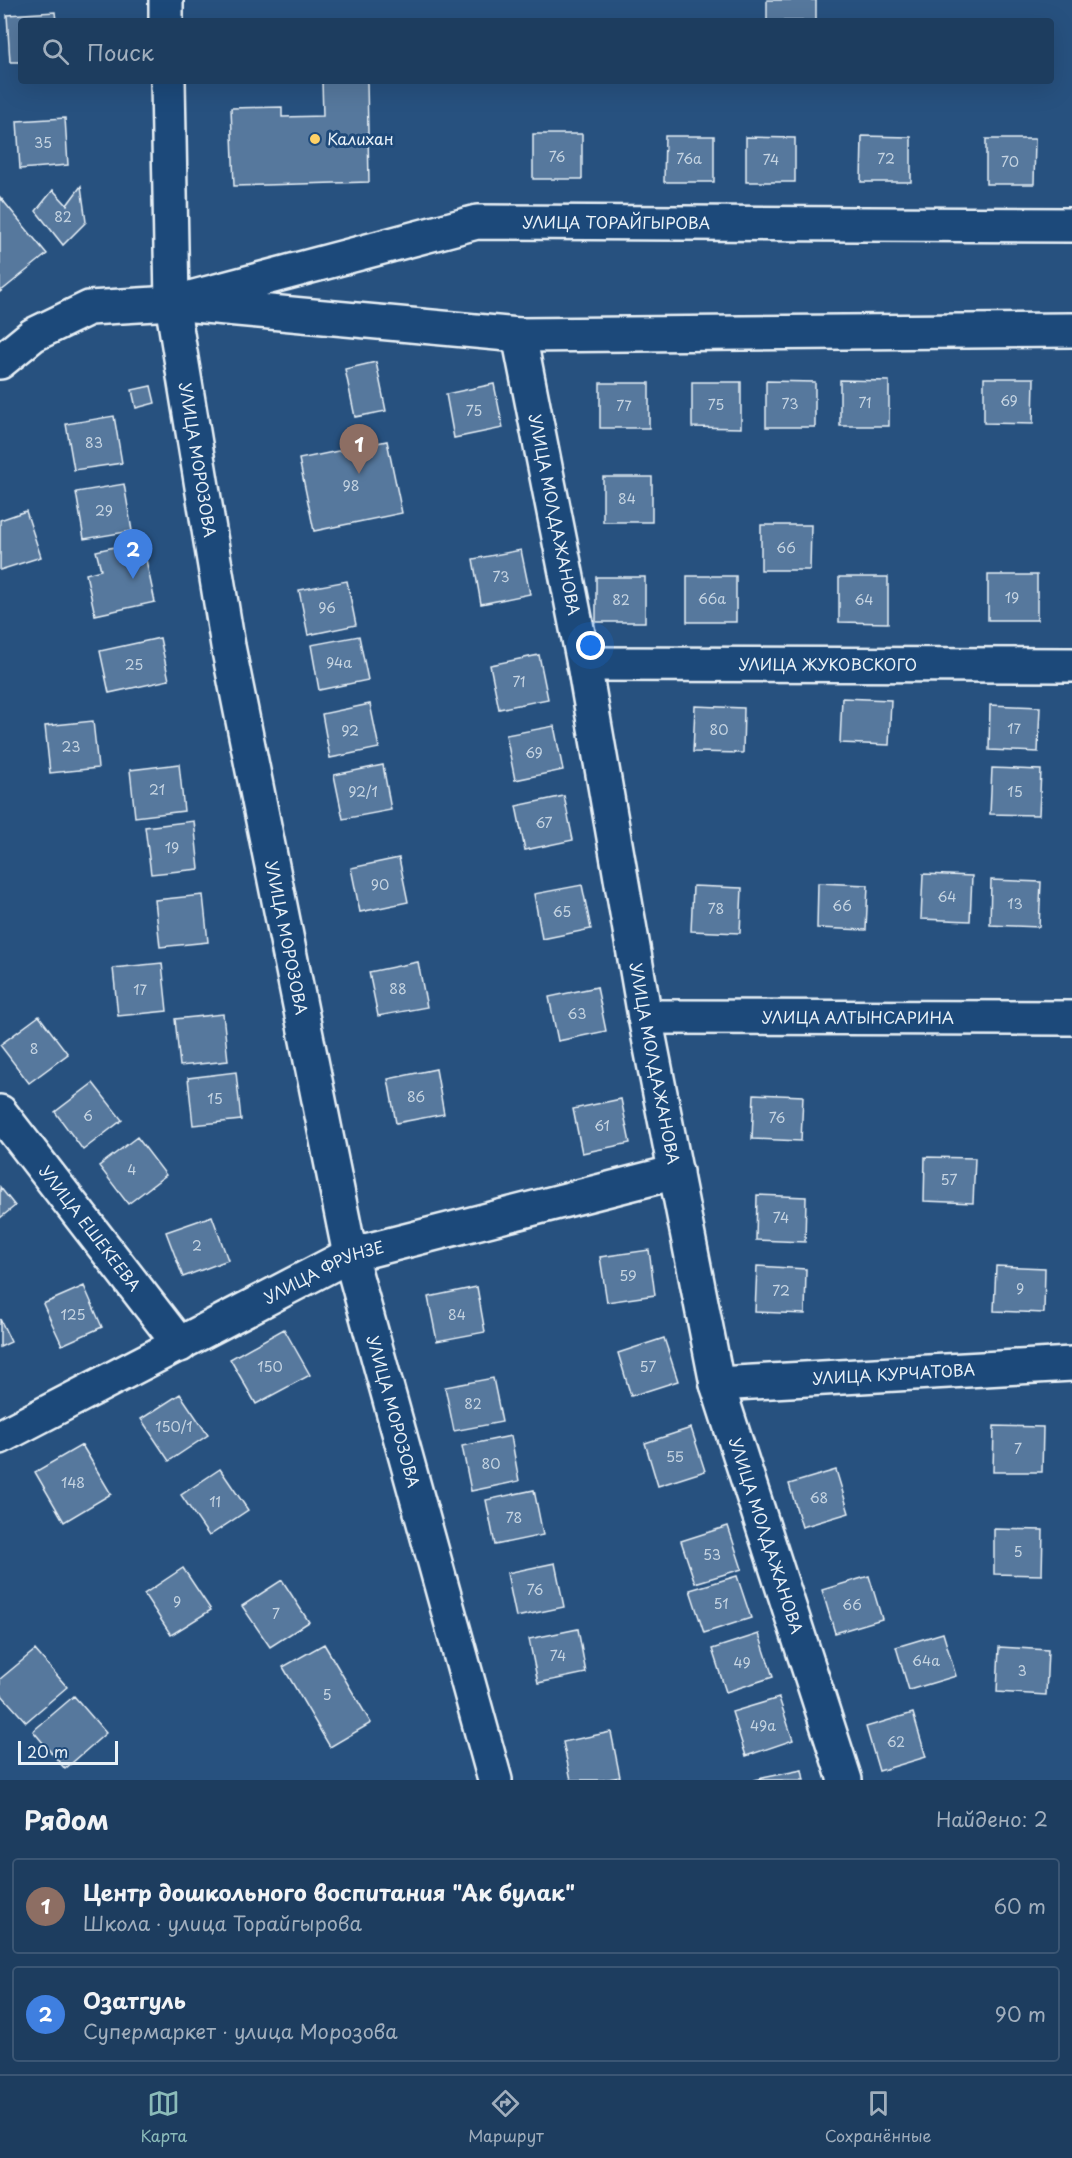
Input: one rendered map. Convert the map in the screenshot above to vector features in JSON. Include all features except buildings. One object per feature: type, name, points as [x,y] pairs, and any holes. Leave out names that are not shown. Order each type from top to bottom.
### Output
[{"type":"street","points":[[166,0],[166,18]]},
{"type":"street","name":"УЛИЦА МОРОЗОВА","points":[[168,84],[172,303],[228,646],[350,1255],[495,1780]]},
{"type":"street","name":"УЛИЦА ТОРАЙГЫРОВА","points":[[172,303],[477,222],[1072,225]]},
{"type":"street","name":"УЛИЦА ТОРАЙГЫРОВА","points":[[0,362],[33,335],[90,308],[172,303],[519,335],[1072,330]]},
{"type":"street","name":"УЛИЦА МОЛДАЖАНОВА","points":[[519,335],[584,664],[645,1017],[717,1384],[845,1780]]},
{"type":"street","name":"УЛИЦА ЖУКОВСКОГО","points":[[584,664],[1072,665]]},
{"type":"street","name":"УЛИЦА АЛТЫНСАРИНА","points":[[645,1017],[1072,1018]]},
{"type":"street","name":"УЛИЦА ЕШЕКЕЕВА","points":[[0,1112],[180,1345]]},
{"type":"street","name":"УЛИЦА ФРУНЗЕ","points":[[0,1437],[350,1255],[676,1172]]},
{"type":"street","name":"УЛИЦА КУРЧАТОВА","points":[[717,1384],[1072,1364]]},
{"type":"place","name":"Калихан","points":[[315,139]]},
{"type":"place","name":"Центр дошкольного воспитания \"Ак булак\"","points":[[359,474]]},
{"type":"place","name":"Oзатгуль","points":[[133,579]]}]
